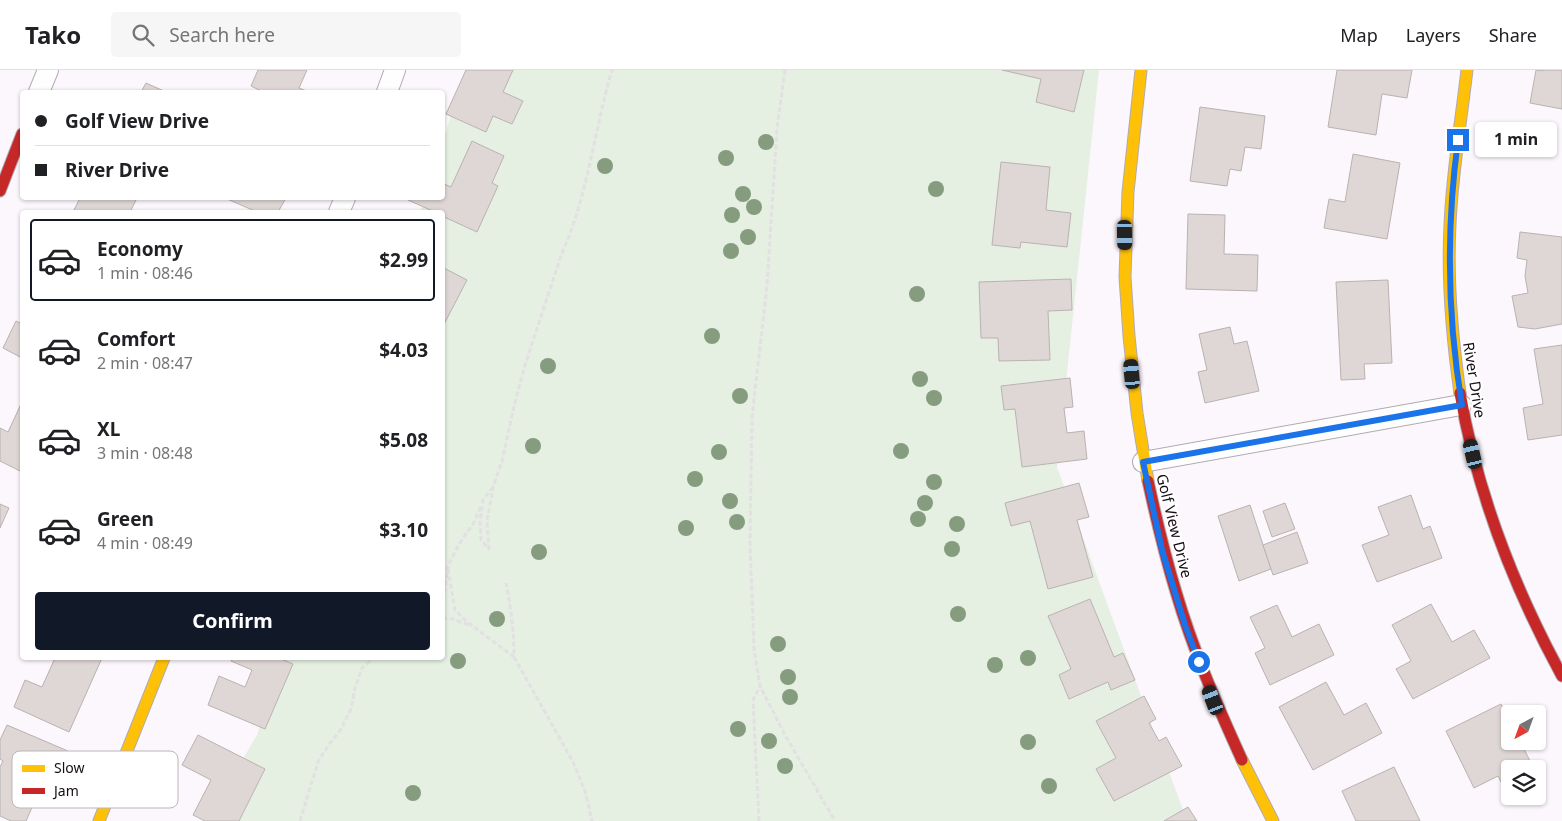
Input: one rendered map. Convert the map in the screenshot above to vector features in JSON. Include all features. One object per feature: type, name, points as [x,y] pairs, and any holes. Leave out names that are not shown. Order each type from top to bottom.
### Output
[{"type":"street","points":[[40,90],[48,70]]},
{"type":"street","points":[[387,90],[396,70]]},
{"type":"street","name":"Golf View Drive","points":[[1141,70],[1130,156],[1125,235],[1127,324],[1133,394],[1143,462],[1162,550],[1185,625],[1213,700],[1246,772],[1273,821]]},
{"type":"street","name":"River Drive","points":[[1468,70],[1453,179],[1449,246],[1450,313],[1462,405],[1476,470],[1496,535],[1521,597],[1562,676]]},
{"type":"street","points":[[0,191],[20,139]]},
{"type":"street","points":[[1143,462],[1462,405]]},
{"type":"street","points":[[127,751],[163,660]]},
{"type":"street","points":[[99,821],[104,808]]},
{"type":"path","points":[[483,500],[480,522],[481,540],[489,549],[487,522],[493,487],[502,461],[514,406],[526,365],[562,253],[575,221],[612,70]]},
{"type":"path","points":[[785,70],[777,128],[767,286],[752,417],[750,549],[754,649],[760,686],[785,735],[835,821]]},
{"type":"path","points":[[445,588],[448,569],[459,544],[474,524],[483,500],[493,487]]},
{"type":"path","points":[[448,569],[455,610],[475,628],[514,657],[573,762],[585,791],[592,821]]},
{"type":"path","points":[[506,583],[512,608],[514,657]]},
{"type":"path","points":[[445,618],[453,619],[475,628]]},
{"type":"path","points":[[300,821],[318,762],[341,729],[351,709],[355,688],[362,668],[372,660]]},
{"type":"path","points":[[759,821],[753,700],[760,686]]},
{"type":"green space","points":[[465,70],[1099,70],[1057,467],[1187,821],[206,821],[257,735],[280,660],[445,660],[445,210],[421,210],[424,200],[445,200],[445,135]]},
{"type":"building","points":[[258,70],[307,70],[299,88],[304,90],[259,90],[251,86]]},
{"type":"building","points":[[466,70],[513,70],[503,92],[523,101],[512,124],[493,116],[486,132],[446,114]]},
{"type":"building","points":[[1002,70],[1084,70],[1074,112],[1036,102],[1041,79]]},
{"type":"building","points":[[1337,70],[1412,70],[1407,98],[1382,94],[1376,135],[1328,127]]},
{"type":"building","points":[[1536,70],[1562,70],[1562,109],[1530,103]]},
{"type":"building","points":[[146,83],[162,90],[142,90]]},
{"type":"building","points":[[1200,107],[1265,116],[1261,149],[1245,147],[1241,171],[1230,169],[1227,186],[1190,181]]},
{"type":"building","points":[[472,141],[504,156],[492,183],[498,186],[477,232],[445,217],[445,210],[430,210],[408,200],[445,200],[445,184],[451,187]]},
{"type":"building","points":[[1353,154],[1400,163],[1387,239],[1324,228],[1329,199],[1345,202]]},
{"type":"building","points":[[1001,162],[1050,167],[1046,210],[1071,213],[1067,247],[1021,242],[1020,248],[992,245]]},
{"type":"building","points":[[79,200],[136,200],[131,210],[74,210]]},
{"type":"building","points":[[230,200],[285,200],[279,210],[252,210]]},
{"type":"building","points":[[1188,214],[1225,215],[1224,254],[1258,255],[1257,291],[1186,289]]},
{"type":"building","points":[[1520,232],[1562,237],[1562,324],[1535,329],[1518,327],[1512,296],[1528,293],[1525,276],[1527,260],[1517,258]]},
{"type":"building","points":[[445,269],[467,280],[445,322]]},
{"type":"building","points":[[1071,279],[1072,310],[1048,311],[1050,360],[999,361],[998,338],[981,338],[979,282]]},
{"type":"building","points":[[1388,280],[1392,363],[1364,364],[1365,379],[1341,380],[1336,282]]},
{"type":"building","points":[[16,321],[20,323],[20,357],[3,348]]},
{"type":"building","points":[[1230,327],[1234,344],[1247,341],[1259,391],[1205,403],[1198,372],[1207,370],[1199,334]]},
{"type":"building","points":[[1562,345],[1562,435],[1528,440],[1523,408],[1543,404],[1534,349]]},
{"type":"building","points":[[1070,378],[1073,407],[1064,408],[1067,433],[1084,431],[1087,459],[1022,467],[1015,409],[1004,410],[1001,386]]},
{"type":"building","points":[[20,406],[20,471],[0,461],[0,428],[8,432]]},
{"type":"building","points":[[1079,483],[1089,517],[1077,520],[1093,577],[1048,589],[1030,521],[1011,526],[1005,503]]},
{"type":"building","points":[[1411,495],[1423,529],[1430,526],[1442,558],[1377,582],[1362,545],[1389,535],[1378,507]]},
{"type":"building","points":[[1285,503],[1295,529],[1272,537],[1263,511]]},
{"type":"building","points":[[0,504],[9,508],[0,528]]},
{"type":"building","points":[[1250,505],[1271,569],[1239,581],[1218,516]]},
{"type":"building","points":[[1297,532],[1308,563],[1273,575],[1263,545]]},
{"type":"building","points":[[1090,599],[1114,657],[1123,653],[1135,680],[1111,690],[1108,682],[1069,699],[1059,675],[1071,669],[1048,616]]},
{"type":"building","points":[[1431,604],[1452,642],[1474,630],[1490,658],[1413,699],[1396,669],[1411,661],[1392,625]]},
{"type":"building","points":[[1277,605],[1292,637],[1319,624],[1334,655],[1270,685],[1255,653],[1265,648],[1250,617]]},
{"type":"building","points":[[54,660],[101,660],[69,732],[14,707],[25,680],[42,687]]},
{"type":"building","points":[[284,660],[293,664],[265,729],[208,705],[219,676],[245,687],[252,670],[231,661]]},
{"type":"building","points":[[1326,682],[1344,715],[1366,703],[1382,733],[1313,770],[1279,707]]},
{"type":"building","points":[[1144,696],[1156,719],[1149,723],[1159,741],[1166,737],[1182,766],[1114,801],[1096,769],[1116,758],[1096,721]]},
{"type":"building","points":[[1501,704],[1501,750],[1524,750],[1530,760],[1501,760],[1501,782],[1498,776],[1474,788],[1446,731]]},
{"type":"building","points":[[7,725],[68,751],[12,751],[12,808],[32,808],[26,821],[11,821],[0,816],[0,767],[3,761],[0,759],[0,740]]},
{"type":"building","points":[[198,735],[265,769],[239,821],[205,821],[193,815],[211,780],[182,765]]},
{"type":"building","points":[[1394,767],[1420,821],[1356,821],[1342,791]]},
{"type":"building","points":[[1188,807],[1197,821],[1164,821]]},
{"type":"traffic: slow","points":[[1141,70],[1128,192],[1125,277],[1137,413],[1148,481]]},
{"type":"traffic: slow","points":[[1460,393],[1451,309],[1449,246],[1453,186],[1467,70]]},
{"type":"traffic: slow","points":[[127,751],[163,660]]},
{"type":"traffic: slow","points":[[1242,760],[1273,821]]},
{"type":"traffic: slow","points":[[99,821],[104,808]]},
{"type":"traffic: jam","points":[[0,191],[20,139]]},
{"type":"traffic: jam","points":[[1460,393],[1476,467],[1499,538],[1528,608],[1562,676]]},
{"type":"traffic: jam","points":[[1148,481],[1164,551],[1190,635],[1242,760]]},
{"type":"route","points":[[1199,662],[1185,625],[1162,550],[1143,462],[1462,405],[1450,313],[1449,246],[1453,179],[1458,140]]}]
